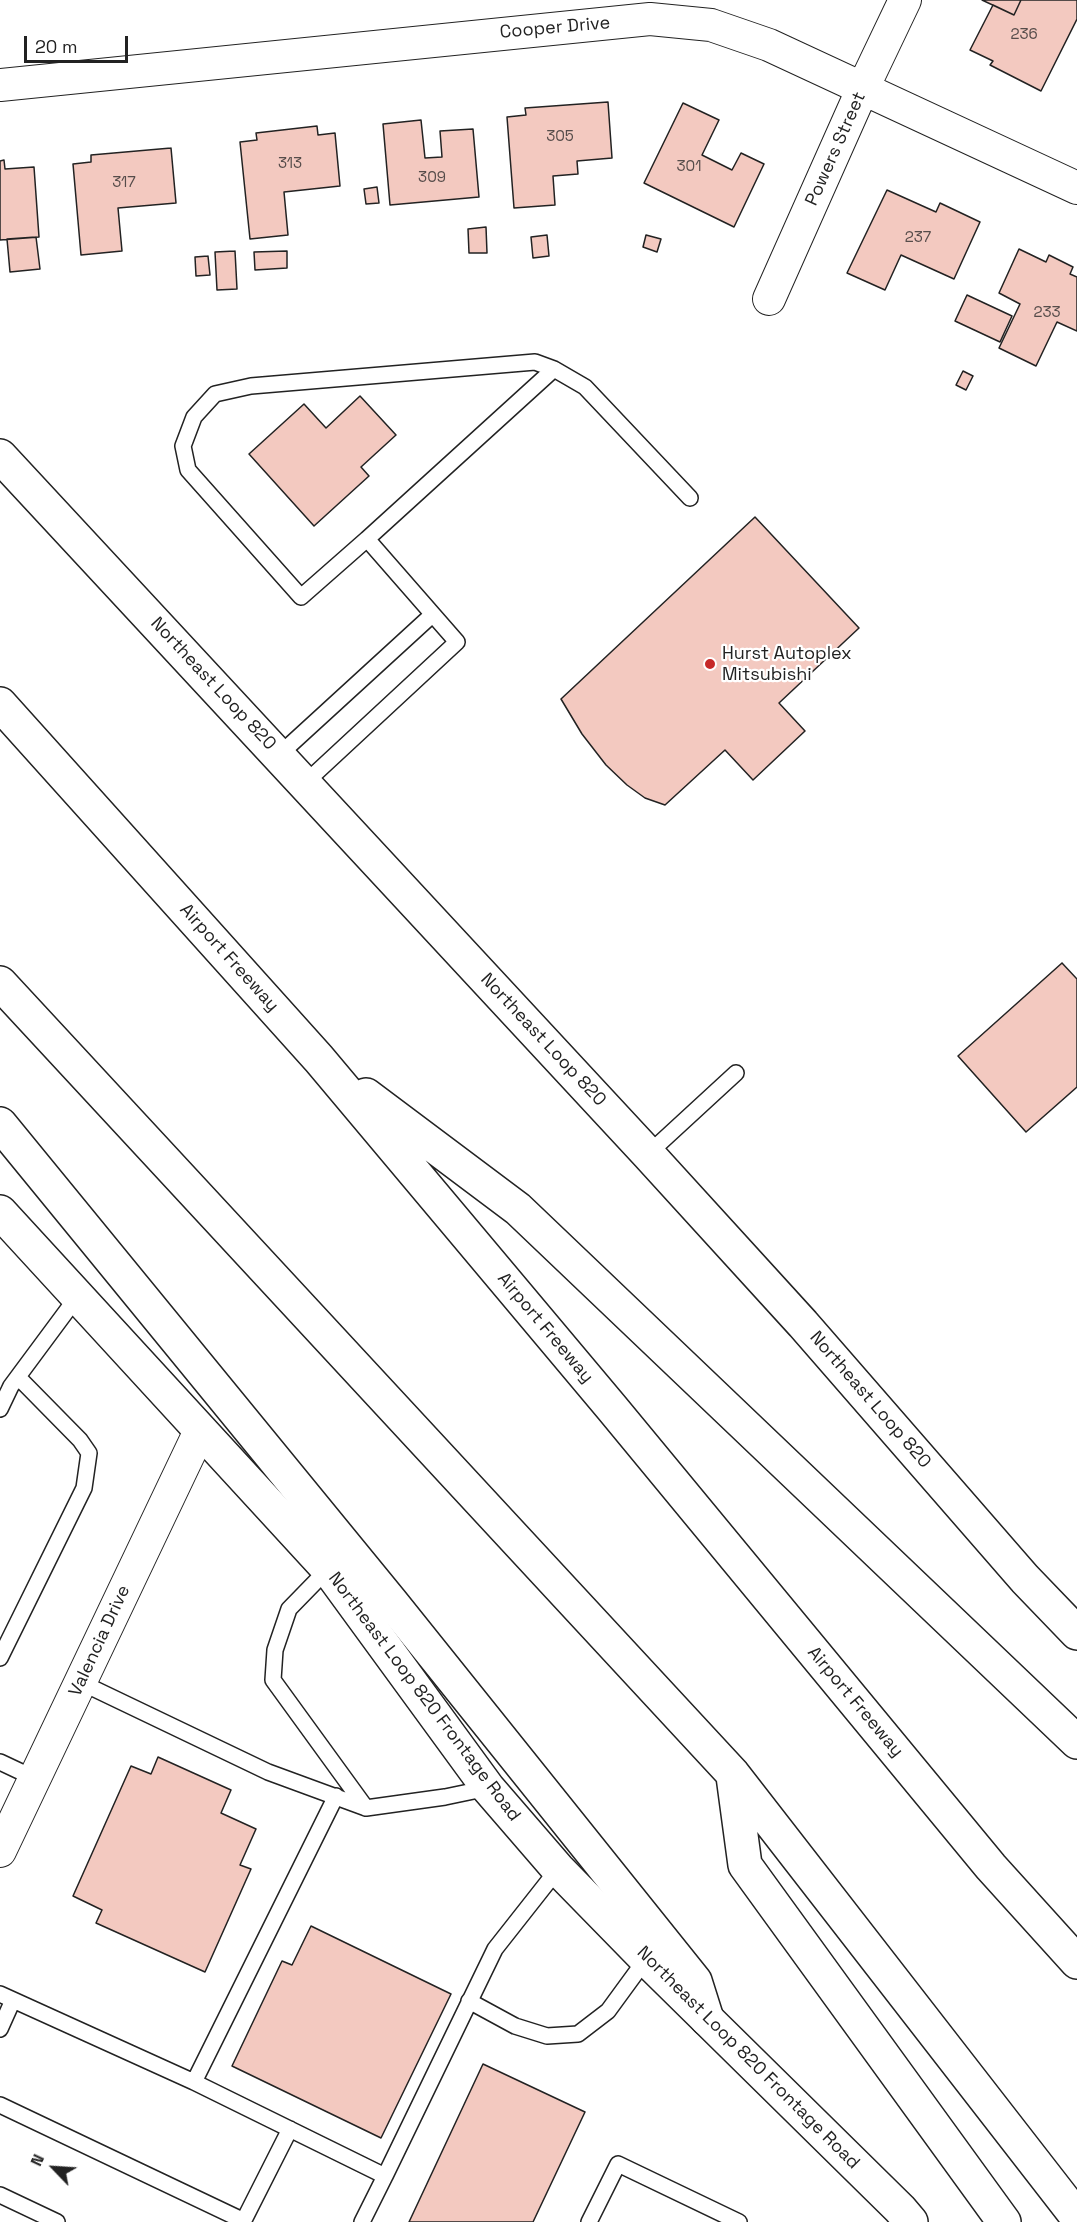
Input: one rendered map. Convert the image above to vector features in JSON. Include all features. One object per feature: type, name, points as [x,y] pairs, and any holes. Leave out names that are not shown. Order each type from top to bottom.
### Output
[{"type":"main road","name":"Northeast Loop 820","points":[[0,456],[648,1154],[803,1324],[1025,1579],[1077,1632]]},
{"type":"main road","name":"Airport Freeway","points":[[0,704],[319,1059],[992,1867],[1077,1962]]},
{"type":"main road","points":[[0,982],[733,1774],[1077,2217]]},
{"type":"main road","points":[[319,1059],[518,1209],[1077,1742]]},
{"type":"main road","points":[[0,1124],[392,1603],[695,1982],[707,2019]]},
{"type":"main road","name":"Northeast Loop 820 Frontage Road","points":[[0,1212],[328,1569],[488,1788],[558,1869],[901,2218]]},
{"type":"main road","points":[[733,1774],[745,1865],[1004,2222]]},
{"type":"street","name":"Powers Street","points":[[769,299],[862,88],[905,0]]},
{"type":"street","name":"Cooper Drive","points":[[0,85],[650,20],[711,26],[769,45],[1077,188]]},
{"type":"street","name":"Valencia Drive","points":[[0,1851],[200,1431]]},
{"type":"lane","points":[[554,369],[301,597],[188,470],[183,446],[194,417],[215,394],[251,386],[535,362],[554,369],[585,387],[690,498]]},
{"type":"lane","points":[[305,783],[457,642],[367,539]]},
{"type":"lane","points":[[279,755],[432,615]]},
{"type":"lane","points":[[648,1154],[736,1073]]},
{"type":"lane","points":[[0,1409],[10,1386],[77,1297]]},
{"type":"lane","points":[[0,1658],[84,1488],[89,1454],[80,1440],[18,1377]]},
{"type":"lane","points":[[328,1569],[289,1609],[274,1650],[273,1680],[366,1808]]},
{"type":"lane","points":[[80,1683],[268,1772],[366,1808],[445,1797],[488,1788]]},
{"type":"lane","points":[[0,1762],[34,1779]]},
{"type":"lane","points":[[194,2082],[336,1796]]},
{"type":"lane","points":[[362,2222],[495,1949],[558,1869]]},
{"type":"lane","points":[[469,2001],[515,2026],[547,2037],[578,2034],[608,2011],[646,1959]]},
{"type":"lane","points":[[0,2030],[7,1997],[194,2082],[385,2176]]},
{"type":"lane","points":[[0,2105],[243,2221],[290,2129]]},
{"type":"lane","points":[[589,2222],[618,2164],[739,2222]]},
{"type":"lane","points":[[0,2195],[57,2222]]},
{"type":"building","points":[[982,0],[1021,0],[1014,15]]},
{"type":"building","points":[[1021,0],[1077,0],[1077,19],[1041,91],[990,65],[993,61],[970,50],[993,5],[1014,15]]},
{"type":"building","points":[[608,102],[612,158],[577,161],[578,174],[553,176],[555,205],[514,208],[507,117],[526,115],[525,108]]},
{"type":"building","points":[[683,103],[719,120],[702,155],[732,170],[741,153],[764,164],[734,227],[644,183]]},
{"type":"building","points":[[421,120],[425,158],[442,157],[440,131],[473,129],[479,197],[390,205],[383,124]]},
{"type":"building","points":[[317,126],[318,135],[335,133],[340,186],[284,192],[288,235],[250,239],[240,142],[257,140],[256,133]]},
{"type":"building","points":[[171,148],[176,203],[118,208],[122,251],[81,255],[73,164],[91,162],[91,155]]},
{"type":"building","points":[[4,160],[5,169],[34,167],[39,237],[0,240],[0,161]]},
{"type":"building","points":[[377,187],[379,203],[366,204],[364,189]]},
{"type":"building","points":[[887,190],[936,212],[940,203],[980,222],[954,279],[901,255],[885,290],[847,273]]},
{"type":"building","points":[[486,227],[487,253],[469,253],[468,229]]},
{"type":"building","points":[[547,235],[549,256],[533,258],[531,237]]},
{"type":"building","points":[[646,235],[661,239],[657,252],[643,247]]},
{"type":"building","points":[[36,237],[40,269],[10,272],[7,239]]},
{"type":"building","points":[[1019,249],[1046,262],[1049,255],[1073,267],[1070,274],[1077,277],[1077,331],[1057,322],[1036,366],[999,348],[1020,304],[999,293]]},
{"type":"building","points":[[235,251],[237,289],[217,290],[215,252]]},
{"type":"building","points":[[287,251],[287,268],[255,270],[254,252]]},
{"type":"building","points":[[208,256],[210,275],[196,276],[195,257]]},
{"type":"building","points":[[967,295],[1012,316],[1000,342],[955,321]]},
{"type":"building","points":[[963,371],[973,376],[966,390],[956,385]]},
{"type":"building","points":[[360,396],[396,435],[361,467],[369,476],[314,526],[249,454],[304,404],[326,428]]},
{"type":"building","name":"Hurst Autoplex Mitsubishi","points":[[755,517],[859,628],[779,703],[805,731],[753,780],[725,750],[665,805],[645,798],[606,765],[582,734],[561,699]]},
{"type":"building","points":[[1062,963],[1077,979],[1077,1087],[1026,1132],[958,1056]]},
{"type":"building","points":[[158,1757],[231,1790],[221,1813],[256,1829],[240,1865],[251,1869],[205,1972],[96,1923],[102,1910],[73,1896],[131,1766],[151,1774]]},
{"type":"building","points":[[311,1926],[451,1994],[381,2138],[232,2066],[282,1961],[292,1965]]},
{"type":"building","points":[[483,2064],[585,2112],[533,2222],[409,2222]]},
{"type":"place","name":"Hurst Autoplex Mitsubishi","points":[[710,664]]}]
